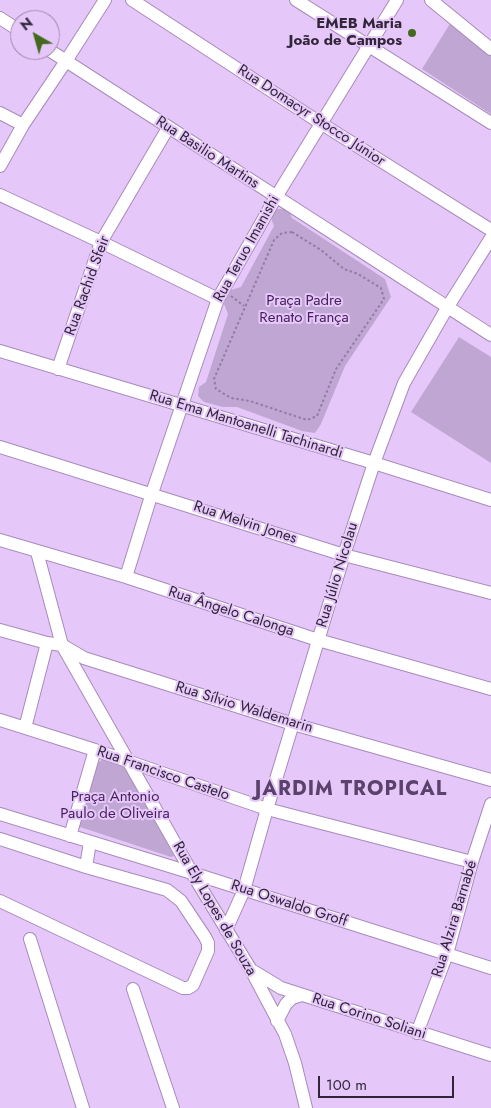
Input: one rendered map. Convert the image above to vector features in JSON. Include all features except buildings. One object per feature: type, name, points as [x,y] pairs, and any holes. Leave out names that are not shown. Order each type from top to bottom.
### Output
[{"type":"street","points":[[0,166],[23,125],[105,0]]},
{"type":"street","name":"Rua Domacyr Stocco Júnior","points":[[132,0],[322,124],[491,230]]},
{"type":"street","points":[[296,0],[491,123]]},
{"type":"street","name":"Rua Teruo Imanishi","points":[[126,577],[181,405],[218,299],[276,197],[397,0]]},
{"type":"street","points":[[431,0],[491,49]]},
{"type":"street","name":"Rua Basilio Martins","points":[[60,57],[491,335]]},
{"type":"street","points":[[0,112],[23,125]]},
{"type":"street","name":"Rua Rachid Sfeir","points":[[58,369],[101,242],[168,128]]},
{"type":"street","points":[[0,195],[218,299]]},
{"type":"street","name":"Rua Júlio Nicolau","points":[[226,930],[244,890],[344,554],[374,463],[404,383],[447,308],[491,238]]},
{"type":"street","name":"Rua Ema Mantoanelli Tachinardi","points":[[0,351],[491,500]]},
{"type":"street","name":"Rua Melvin Jones","points":[[0,447],[344,554],[491,593]]},
{"type":"street","name":"Rua Ângelo Calonga","points":[[0,540],[126,577],[318,640],[491,689]]},
{"type":"street","name":"Rua Ely Lopes de Souza","points":[[37,552],[62,645],[192,873],[251,970],[285,1034],[306,1108]]},
{"type":"street","name":"Rua Sílvio Waldemarin","points":[[0,630],[47,644],[62,645],[84,658],[293,724],[491,780]]},
{"type":"street","points":[[25,728],[47,644]]},
{"type":"street","points":[[84,684],[89,674],[96,668],[108,666]]},
{"type":"street","name":"Rua Francisco Castelo","points":[[0,720],[95,750],[267,809],[472,862]]},
{"type":"street","points":[[70,836],[95,750]]},
{"type":"street","points":[[148,793],[156,777],[164,775]]},
{"type":"street","name":"Rua Alzira Barnabé","points":[[417,1033],[447,954],[472,862],[491,804]]},
{"type":"street","name":"Rua Oswaldo Groff","points":[[0,814],[491,968]]},
{"type":"street","points":[[0,839],[86,867],[167,890],[181,901],[205,937],[208,951],[193,985],[188,988],[182,988],[0,901]]},
{"type":"street","points":[[86,867],[90,842]]},
{"type":"street","points":[[30,939],[83,1108]]},
{"type":"street","name":"Rua Corino Soliani","points":[[251,970],[281,988],[417,1033],[491,1055]]},
{"type":"street","points":[[133,989],[172,1108]]},
{"type":"street","points":[[277,1021],[286,1004],[292,998],[302,995]]},
{"type":"path","points":[[292,232],[322,250],[344,269],[358,274],[381,288],[384,299],[336,368],[317,416],[307,420],[250,401],[231,398],[216,390],[214,379],[244,306],[274,240],[282,233],[292,232]]},
{"type":"path","points":[[218,299],[230,295],[244,306]]},
{"type":"green space","points":[[451,22],[491,55],[491,114],[422,69]]},
{"type":"green space","name":"Praça Padre Renato França","points":[[277,209],[284,209],[290,213],[292,218],[385,279],[391,297],[345,366],[321,424],[315,433],[302,431],[237,407],[223,407],[204,402],[198,396],[199,387],[206,382],[228,314],[224,304],[225,299],[231,290],[241,287],[274,226],[271,218]]},
{"type":"green space","points":[[459,337],[491,357],[491,463],[411,412]]},
{"type":"green space","name":"Praça Antonio Paulo de Oliveira","points":[[104,758],[128,766],[174,856],[171,857],[77,826],[98,763]]},
{"type":"place","name":"EMEB Maria João de Campos","points":[[412,33]]},
{"type":"district","name":"JARDIM TROPICAL","points":[[351,790]]}]
